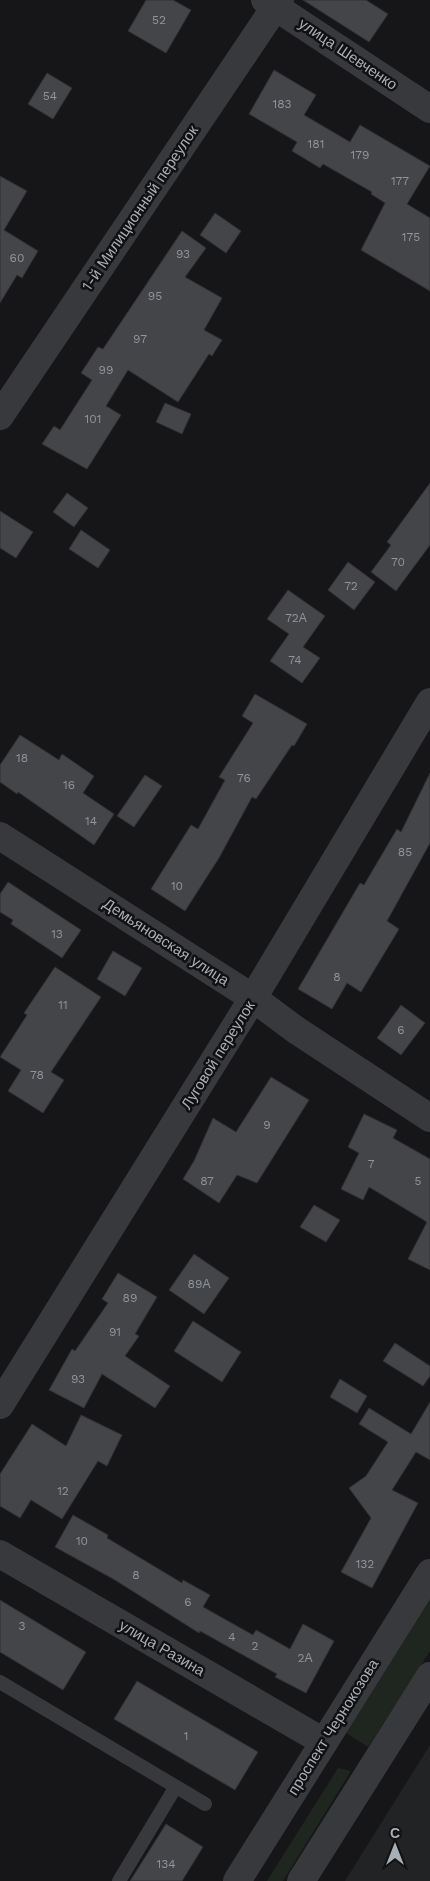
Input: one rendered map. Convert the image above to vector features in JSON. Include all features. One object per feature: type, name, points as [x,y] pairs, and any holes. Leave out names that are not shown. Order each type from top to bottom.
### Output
[{"type":"street","name":"улица Шевченко","points":[[274,2],[430,109]]},
{"type":"street","name":"1-й Милиционный переулок","points":[[0,416],[274,2]]},
{"type":"street","name":"Луговой переулок","points":[[0,1405],[253,998],[430,702]]},
{"type":"street","name":"Демьяновская улица","points":[[0,836],[253,998],[296,1030],[430,1118]]},
{"type":"street","name":"улица Разина","points":[[0,1554],[324,1742]]},
{"type":"street","name":"проспект Чернокозова","points":[[237,1881],[430,1573]]},
{"type":"street","points":[[301,1881],[430,1676]]},
{"type":"lane","points":[[0,1682],[175,1788],[205,1804]]},
{"type":"lane","points":[[119,1881],[175,1788]]},
{"type":"shaded area","points":[[430,1596],[430,1651],[368,1747],[343,1731]]},
{"type":"shaded area","points":[[430,1745],[430,1881],[345,1881]]},
{"type":"shaded area","points":[[338,1768],[351,1771],[283,1881],[267,1881]]},
{"type":"building","points":[[146,0],[173,0],[191,10],[166,53],[128,31]]},
{"type":"building","points":[[303,0],[366,0],[388,14],[369,42]]},
{"type":"building","points":[[274,70],[316,95],[304,115],[350,142],[360,125],[430,166],[407,204],[430,218],[430,291],[361,250],[385,203],[371,194],[372,192],[323,164],[320,168],[292,151],[297,142],[249,114]]},
{"type":"building","points":[[47,73],[72,88],[53,119],[28,104]]},
{"type":"building","points":[[0,176],[27,191],[4,230],[38,251],[22,278],[17,275],[0,303]]},
{"type":"building","points":[[215,213],[241,231],[226,253],[200,235]]},
{"type":"building","points":[[182,231],[206,248],[185,277],[222,298],[204,330],[222,340],[212,356],[209,354],[178,402],[128,370],[106,406],[121,415],[87,469],[42,444],[54,426],[60,430],[92,380],[81,373],[98,347],[103,349]]},
{"type":"building","points":[[165,403],[191,414],[182,434],[156,422]]},
{"type":"building","points":[[430,483],[430,545],[396,591],[371,572],[391,545],[387,542]]},
{"type":"building","points":[[67,493],[88,508],[74,527],[53,512]]},
{"type":"building","points":[[0,511],[33,532],[16,558],[0,548]]},
{"type":"building","points":[[81,530],[110,550],[98,568],[69,549]]},
{"type":"building","points":[[348,562],[375,582],[354,610],[328,590]]},
{"type":"building","points":[[288,590],[325,616],[303,647],[320,658],[302,683],[270,661],[289,634],[267,619]]},
{"type":"building","points":[[255,694],[307,724],[294,746],[292,745],[256,799],[252,797],[219,858],[185,911],[151,889],[191,825],[198,829],[225,780],[219,777],[253,723],[242,716]]},
{"type":"building","points":[[20,735],[59,760],[62,754],[94,776],[83,793],[114,814],[94,845],[18,792],[17,794],[0,782],[0,765]]},
{"type":"building","points":[[430,773],[430,843],[387,921],[399,929],[361,992],[347,983],[332,1009],[298,989],[360,883],[364,885],[397,829],[401,832]]},
{"type":"building","points":[[145,775],[162,786],[134,827],[117,816]]},
{"type":"building","points":[[8,882],[81,930],[62,958],[11,924],[13,920],[0,912],[0,894]]},
{"type":"building","points":[[113,951],[142,968],[125,996],[97,979]]},
{"type":"building","points":[[55,967],[101,997],[51,1072],[64,1080],[43,1113],[8,1091],[21,1070],[0,1057],[27,1015],[24,1013]]},
{"type":"building","points":[[401,1005],[425,1023],[401,1055],[377,1038]]},
{"type":"building","points":[[271,1077],[309,1100],[257,1183],[237,1175],[219,1203],[183,1179],[194,1161],[213,1118],[236,1132]]},
{"type":"building","points":[[364,1114],[397,1130],[393,1138],[430,1159],[430,1270],[408,1259],[427,1222],[369,1187],[363,1200],[341,1189],[359,1153],[348,1147]]},
{"type":"building","points":[[314,1205],[340,1220],[326,1242],[300,1227]]},
{"type":"building","points":[[194,1254],[229,1278],[204,1314],[169,1290]]},
{"type":"building","points":[[118,1273],[157,1297],[135,1334],[139,1336],[125,1356],[170,1386],[155,1408],[102,1374],[84,1408],[49,1390],[72,1349],[75,1351],[108,1303],[102,1299]]},
{"type":"building","points":[[193,1321],[241,1352],[222,1382],[174,1351]]},
{"type":"building","points":[[395,1343],[430,1366],[430,1376],[423,1386],[383,1361]]},
{"type":"building","points":[[340,1379],[367,1396],[357,1413],[330,1397]]},
{"type":"building","points":[[430,1402],[430,1460],[416,1452],[392,1490],[418,1503],[372,1588],[341,1572],[371,1518],[349,1488],[366,1476],[388,1442],[359,1424],[369,1408],[411,1434]]},
{"type":"building","points":[[81,1415],[122,1435],[107,1466],[98,1461],[62,1519],[31,1500],[20,1518],[0,1506],[0,1474],[32,1424],[66,1446]]},
{"type":"building","points":[[73,1515],[108,1535],[107,1538],[182,1583],[183,1580],[210,1595],[203,1607],[253,1635],[256,1630],[290,1649],[303,1624],[334,1641],[306,1693],[275,1677],[277,1674],[200,1631],[199,1633],[115,1580],[55,1547]]},
{"type":"building","points":[[0,1600],[86,1652],[63,1690],[0,1652]]},
{"type":"building","points":[[137,1681],[258,1752],[235,1790],[114,1719]]},
{"type":"building","points":[[166,1824],[203,1847],[182,1881],[130,1881]]}]
